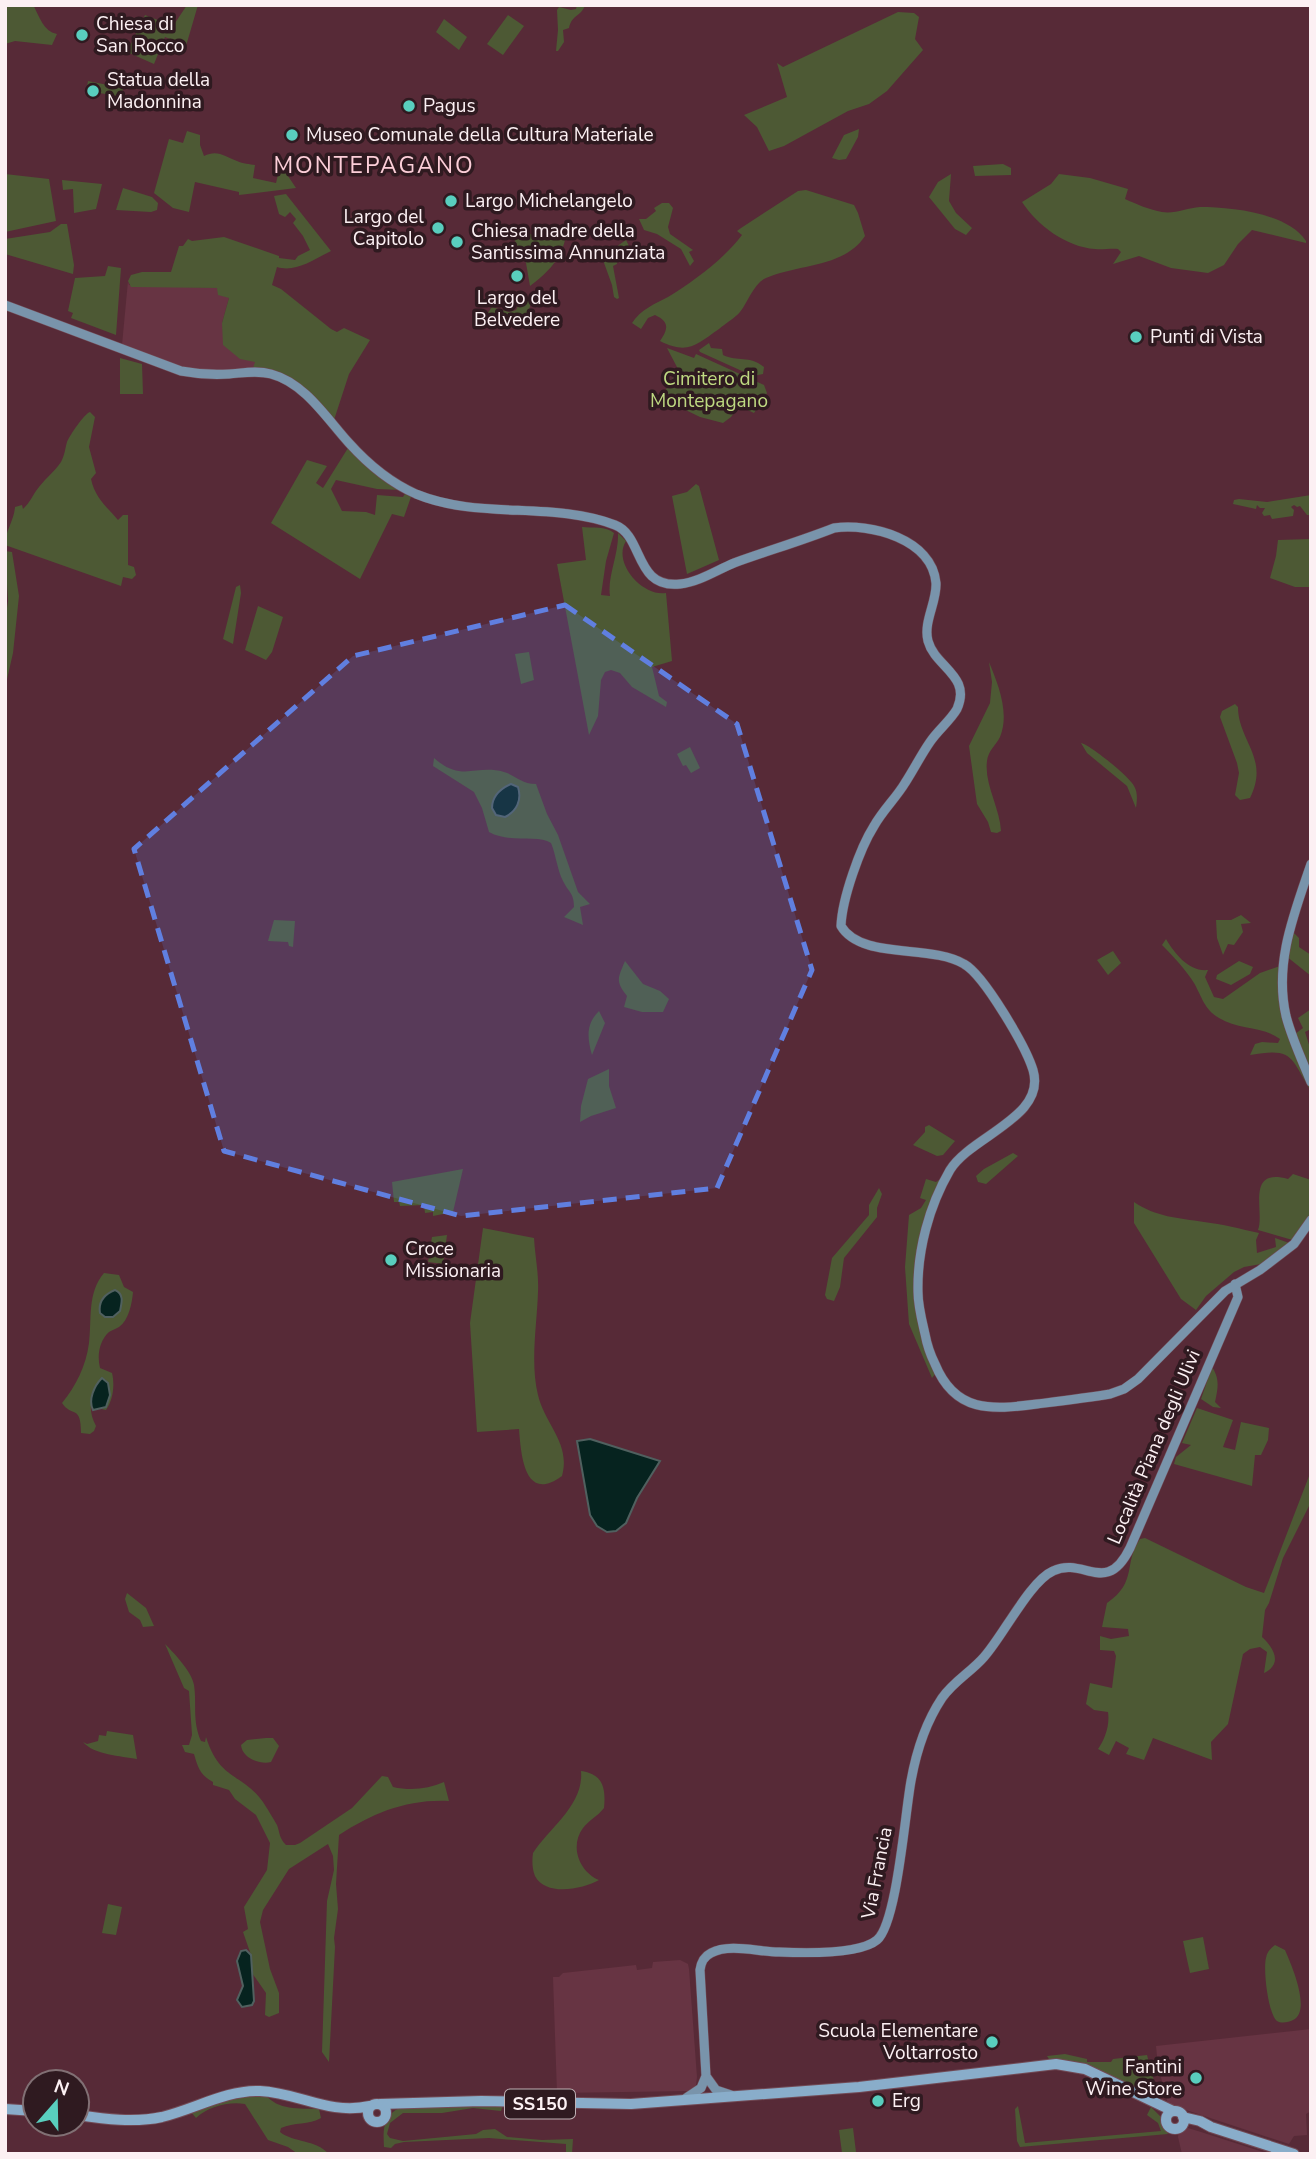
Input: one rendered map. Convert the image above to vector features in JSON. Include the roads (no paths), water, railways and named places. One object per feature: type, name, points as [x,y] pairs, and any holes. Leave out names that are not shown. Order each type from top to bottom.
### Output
[{"type":"main road","points":[[5,305],[181,371],[211,374],[257,372],[282,378],[310,399],[358,452],[405,488],[432,499],[449,502],[495,509],[547,512],[615,525],[628,535],[645,571],[664,582],[680,584],[701,578],[746,559],[845,526],[872,530],[909,542],[928,560],[936,581],[928,641],[934,653],[955,676],[961,691],[960,699],[956,709],[930,741],[905,784],[873,827],[846,896],[841,926],[848,936],[857,940],[876,946],[950,957],[973,970],[988,988],[1029,1061],[1034,1083],[1024,1110],[957,1160],[929,1216],[923,1240],[918,1293],[926,1345],[949,1390],[965,1402],[985,1408],[1009,1408],[1110,1394],[1124,1389],[1138,1379],[1225,1291],[1260,1270],[1294,1244],[1311,1220]]},
{"type":"main road","points":[[1311,864],[1283,953],[1286,1015],[1311,1082]]},
{"type":"main road","name":"Località Piana degli Ulivi","points":[[1060,1569],[1108,1573],[1120,1566],[1126,1557],[1238,1297],[1235,1284]]},
{"type":"main road","name":"Via Francia","points":[[708,2099],[700,1993],[703,1959],[714,1951],[729,1949],[778,1952],[832,1951],[864,1947],[882,1935],[892,1912],[911,1779],[920,1745],[933,1713],[954,1683],[984,1657],[1031,1591],[1051,1571],[1060,1569]]},
{"type":"main road","name":"SS150","points":[[91,2117],[151,2119],[248,2092],[281,2094],[333,2108],[481,2101],[615,2105],[870,2086],[1056,2064],[1085,2069],[1159,2105],[1176,2118],[1200,2121],[1294,2154]]},
{"type":"main road","points":[[680,2101],[698,2092],[707,2081],[722,2093],[745,2096]]},
{"type":"main road","points":[[386,2115],[386,2110],[373,2108],[370,2119],[375,2122],[383,2120],[393,2107],[399,2105]]},
{"type":"place","name":"Chiesa di San Rocco","points":[[82,35]]},
{"type":"place","name":"Statua della Madonnina","points":[[93,91]]},
{"type":"place","name":"Pagus","points":[[409,106]]},
{"type":"place","name":"Museo Comunale della Cultura Materiale","points":[[292,135]]},
{"type":"place","name":"Largo Michelangelo","points":[[451,201]]},
{"type":"place","name":"Largo del Capitolo","points":[[438,228]]},
{"type":"place","name":"Chiesa madre della Santissima Annunziata","points":[[457,242]]},
{"type":"place","name":"Largo del Belvedere","points":[[517,276]]},
{"type":"place","name":"Punti di Vista","points":[[1136,337]]},
{"type":"place","name":"Croce Missionaria","points":[[391,1260]]},
{"type":"place","name":"Scuola Elementare Voltarrosto","points":[[992,2042]]},
{"type":"place","name":"Fantini Wine Store","points":[[1196,2078]]},
{"type":"place","name":"Erg","points":[[878,2101]]},
{"type":"district","name":"MONTEPAGANO","points":[[374,165]]},
{"type":"park label","name":"Cimitero di Montepagano","points":[[709,390]]}]
